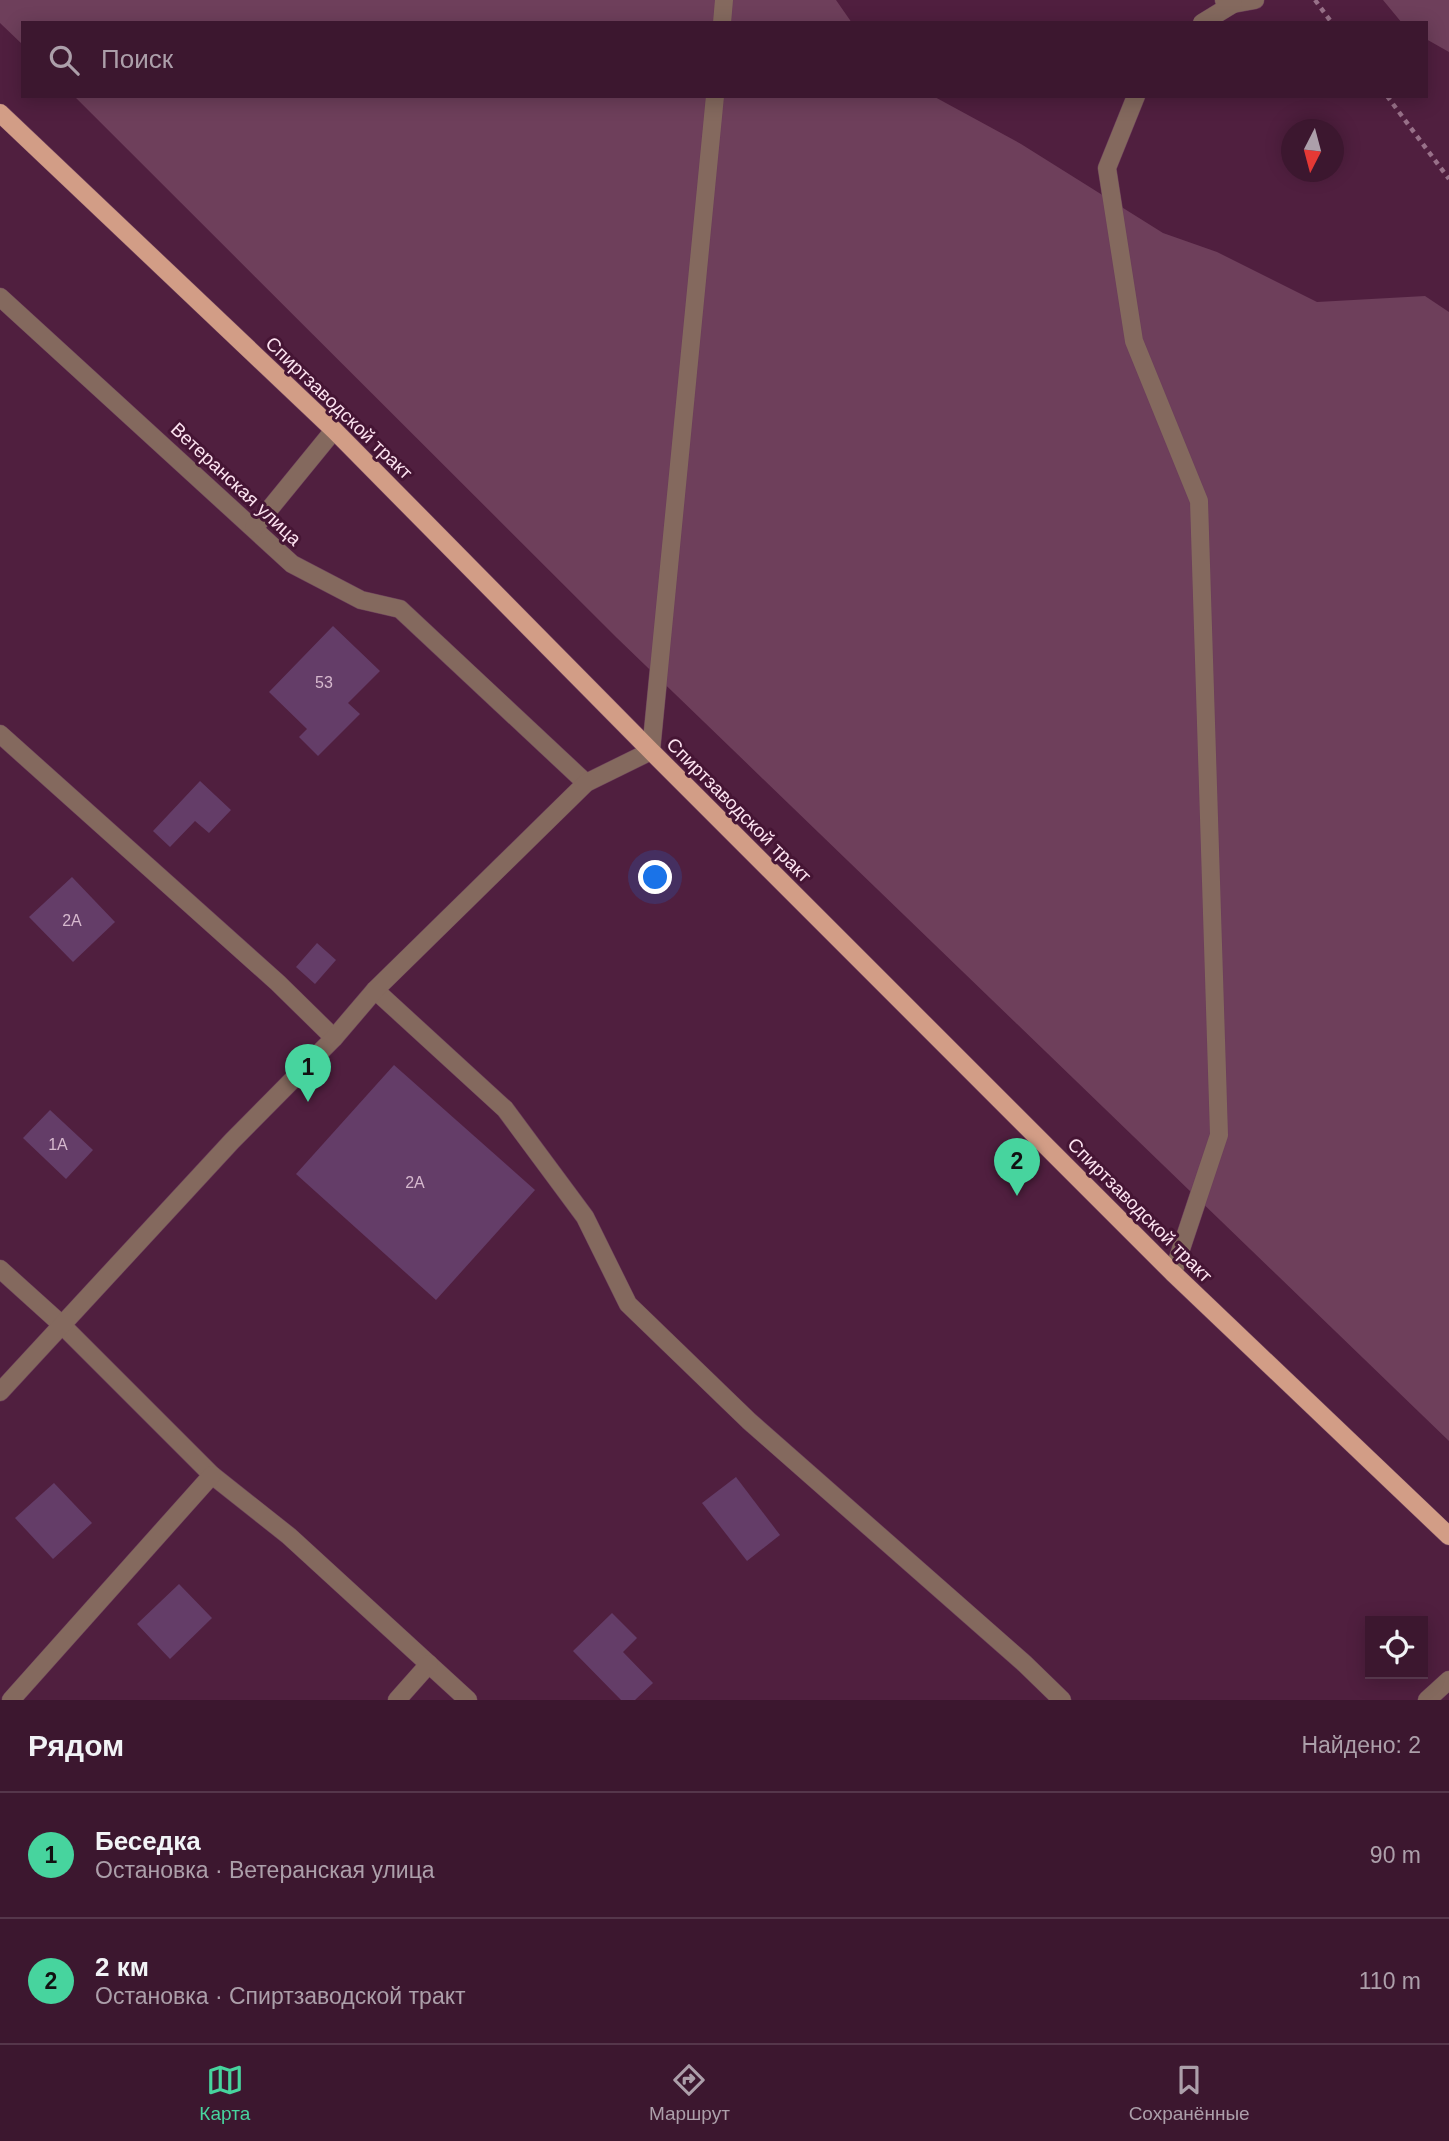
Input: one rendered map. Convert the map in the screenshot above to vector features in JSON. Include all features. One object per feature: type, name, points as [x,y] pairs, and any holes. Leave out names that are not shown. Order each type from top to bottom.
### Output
[{"type":"main road","name":"Спиртзаводской тракт","points":[[0,113],[334,430],[1173,1273],[1449,1536]]},
{"type":"street","points":[[722,21],[724,0]]},
{"type":"street","points":[[1205,21],[1229,2],[1255,0]]},
{"type":"street","points":[[0,1392],[232,1141],[334,1038],[375,990],[586,783],[651,751],[715,98]]},
{"type":"street","points":[[1135,98],[1107,168],[1135,341],[1199,501],[1201,556],[1219,1135],[1173,1273]]},
{"type":"street","name":"Ветеранская улица","points":[[0,297],[292,564],[361,600],[400,609],[586,783]]},
{"type":"street","points":[[254,527],[334,430]]},
{"type":"street","points":[[0,734],[278,983],[334,1038]]},
{"type":"street","points":[[375,990],[505,1109],[585,1217],[628,1304],[749,1421],[1015,1655],[1062,1700]]},
{"type":"street","points":[[0,1269],[61,1324],[212,1475],[289,1536],[468,1700]]},
{"type":"street","points":[[11,1700],[212,1475]]},
{"type":"street","points":[[397,1700],[429,1664]]},
{"type":"street","points":[[1427,1700],[1449,1680]]},
{"type":"path","points":[[1315,0],[1331,21]]},
{"type":"path","points":[[1388,98],[1449,179]]},
{"type":"shaded area","points":[[0,0],[836,0],[851,21],[21,21],[21,43],[0,23]]},
{"type":"shaded area","points":[[1383,0],[1449,0],[1449,52],[1428,40],[1428,21],[1400,21]]},
{"type":"shaded area","points":[[76,98],[937,98],[1021,144],[1163,233],[1217,252],[1317,302],[1425,296],[1449,312],[1449,1441],[617,638]]},
{"type":"building","points":[[333,626],[380,671],[348,703],[360,714],[318,756],[299,737],[307,729],[269,692]]},
{"type":"building","points":[[200,781],[231,810],[209,833],[195,821],[170,847],[153,831]]},
{"type":"building","points":[[72,877],[115,922],[73,962],[29,917]]},
{"type":"building","points":[[317,943],[336,960],[315,984],[296,967]]},
{"type":"building","points":[[394,1065],[535,1190],[436,1300],[296,1174]]},
{"type":"building","points":[[50,1110],[93,1150],[66,1179],[23,1138]]},
{"type":"building","points":[[736,1477],[780,1535],[747,1561],[702,1503]]},
{"type":"building","points":[[54,1483],[92,1523],[53,1559],[15,1518]]},
{"type":"building","points":[[179,1584],[212,1618],[170,1659],[137,1624]]},
{"type":"building","points":[[612,1613],[637,1638],[623,1652],[653,1683],[635,1700],[621,1700],[573,1651]]},
{"type":"place","name":"Беседка","points":[[308,1102]]},
{"type":"place","name":"2 км","points":[[1017,1196]]}]
